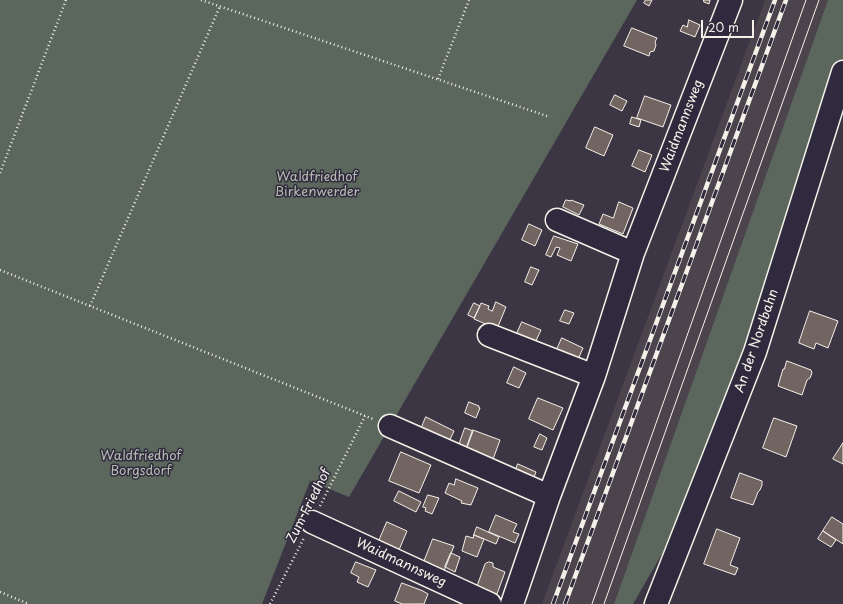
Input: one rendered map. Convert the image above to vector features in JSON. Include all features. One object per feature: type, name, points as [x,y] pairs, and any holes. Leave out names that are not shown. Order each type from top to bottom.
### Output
[{"type":"street","name":"Waidmannsweg","points":[[512,604],[549,496],[594,376],[633,253],[731,0]]},
{"type":"street","name":"An der Nordbahn","points":[[656,604],[755,352],[843,72]]},
{"type":"street","points":[[557,220],[633,253]]},
{"type":"street","points":[[489,335],[594,376]]},
{"type":"street","points":[[390,426],[549,496]]},
{"type":"street","name":"Waidmannsweg","points":[[312,522],[490,604]]},
{"type":"path","points":[[0,173],[66,0]]},
{"type":"path","points":[[201,0],[550,117]]},
{"type":"path","points":[[438,79],[469,0]]},
{"type":"path","points":[[90,306],[220,6]]},
{"type":"path","points":[[0,270],[390,426]]},
{"type":"path","name":"Zum Friedhof","points":[[270,604],[365,416]]},
{"type":"path","points":[[0,592],[29,604]]},
{"type":"shaded area","points":[[765,0],[828,0],[614,604],[542,604]]},
{"type":"green space","name":"Waldfriedhof Birkenwerder","points":[[0,0],[637,0],[349,497],[310,481],[262,604],[0,604]]},
{"type":"green space","points":[[828,0],[843,0],[843,90],[681,521],[633,604],[614,604]]},
{"type":"building","points":[[646,0],[652,0],[649,6],[644,3]]},
{"type":"building","points":[[704,0],[710,0],[709,4],[704,2]]},
{"type":"building","points":[[689,20],[700,25],[695,37],[680,31],[683,25],[687,27]]},
{"type":"building","points":[[632,28],[657,38],[654,51],[650,52],[649,56],[624,46]]},
{"type":"building","points":[[615,95],[627,101],[622,111],[610,105]]},
{"type":"building","points":[[645,96],[671,105],[663,127],[637,118]]},
{"type":"building","points":[[632,117],[641,120],[639,127],[630,124]]},
{"type":"building","points":[[595,127],[613,135],[604,156],[586,148]]},
{"type":"building","points":[[639,150],[652,155],[645,172],[632,166]]},
{"type":"building","points":[[566,200],[571,200],[584,205],[579,215],[563,207]]},
{"type":"building","points":[[619,202],[633,208],[623,234],[599,224],[603,214],[613,218]]},
{"type":"building","points":[[529,224],[542,230],[535,246],[522,240]]},
{"type":"building","points":[[554,236],[578,244],[571,261],[557,255],[560,248],[556,247],[551,257],[546,255]]},
{"type":"building","points":[[531,267],[539,270],[532,285],[525,282]]},
{"type":"building","points":[[496,302],[506,307],[497,329],[474,319],[481,303],[489,306],[488,309],[492,311]]},
{"type":"building","points":[[474,303],[480,306],[474,318],[468,315]]},
{"type":"building","points":[[565,310],[574,313],[569,324],[560,321]]},
{"type":"building","points":[[810,311],[838,321],[828,348],[816,343],[814,349],[799,343]]},
{"type":"building","points":[[522,322],[541,330],[534,345],[516,336]]},
{"type":"building","points":[[562,338],[583,348],[576,364],[555,354]]},
{"type":"building","points":[[787,361],[811,370],[812,373],[810,378],[807,380],[802,395],[778,386]]},
{"type":"building","points":[[514,367],[526,373],[519,388],[507,383]]},
{"type":"building","points":[[538,398],[563,408],[553,430],[529,419]]},
{"type":"building","points":[[469,402],[479,406],[480,408],[476,418],[465,413]]},
{"type":"building","points":[[426,417],[454,431],[447,446],[419,434]]},
{"type":"building","points":[[774,418],[797,426],[786,457],[763,448]]},
{"type":"building","points":[[465,428],[473,431],[465,453],[457,451]]},
{"type":"building","points":[[473,430],[500,440],[491,465],[464,455]]},
{"type":"building","points":[[540,434],[547,438],[542,450],[534,447]]},
{"type":"building","points":[[843,443],[843,464],[833,459]]},
{"type":"building","points":[[401,452],[431,465],[419,493],[389,481]]},
{"type":"building","points":[[518,464],[536,472],[532,482],[514,474]]},
{"type":"building","points":[[740,473],[762,481],[762,485],[753,505],[731,498]]},
{"type":"building","points":[[456,479],[478,488],[471,505],[461,503],[462,501],[445,493],[449,483],[454,485]]},
{"type":"building","points":[[399,491],[421,502],[416,512],[394,501]]},
{"type":"building","points":[[428,495],[439,498],[432,514],[425,511],[426,508],[423,507]]},
{"type":"building","points":[[496,515],[517,524],[513,532],[519,534],[515,543],[489,532]]},
{"type":"building","points":[[832,517],[843,524],[843,544],[823,531]]},
{"type":"building","points":[[387,522],[407,531],[399,550],[379,541]]},
{"type":"building","points":[[477,527],[499,537],[496,544],[474,535]]},
{"type":"building","points":[[717,529],[740,538],[730,565],[738,568],[735,575],[704,564]]},
{"type":"building","points":[[823,531],[836,540],[831,547],[818,539]]},
{"type":"building","points":[[474,535],[484,539],[477,557],[462,551],[466,536],[473,538]]},
{"type":"building","points":[[433,539],[454,546],[444,571],[424,562]]},
{"type":"building","points":[[451,553],[460,557],[455,572],[445,567]]},
{"type":"building","points":[[356,562],[376,570],[368,587],[357,582],[359,577],[351,573]]},
{"type":"building","points":[[489,562],[493,563],[493,567],[505,572],[497,594],[477,586],[485,564]]},
{"type":"building","points":[[402,583],[428,594],[424,604],[402,604],[395,601]]},
{"type":"tram line","points":[[592,604],[806,0]]},
{"type":"tram line","points":[[604,604],[819,0]]},
{"type":"railway","points":[[553,604],[775,0]]},
{"type":"railway","points":[[565,604],[786,0]]},
{"type":"park label","name":"Waldfriedhof Borgsdorf","points":[[141,464]]}]
